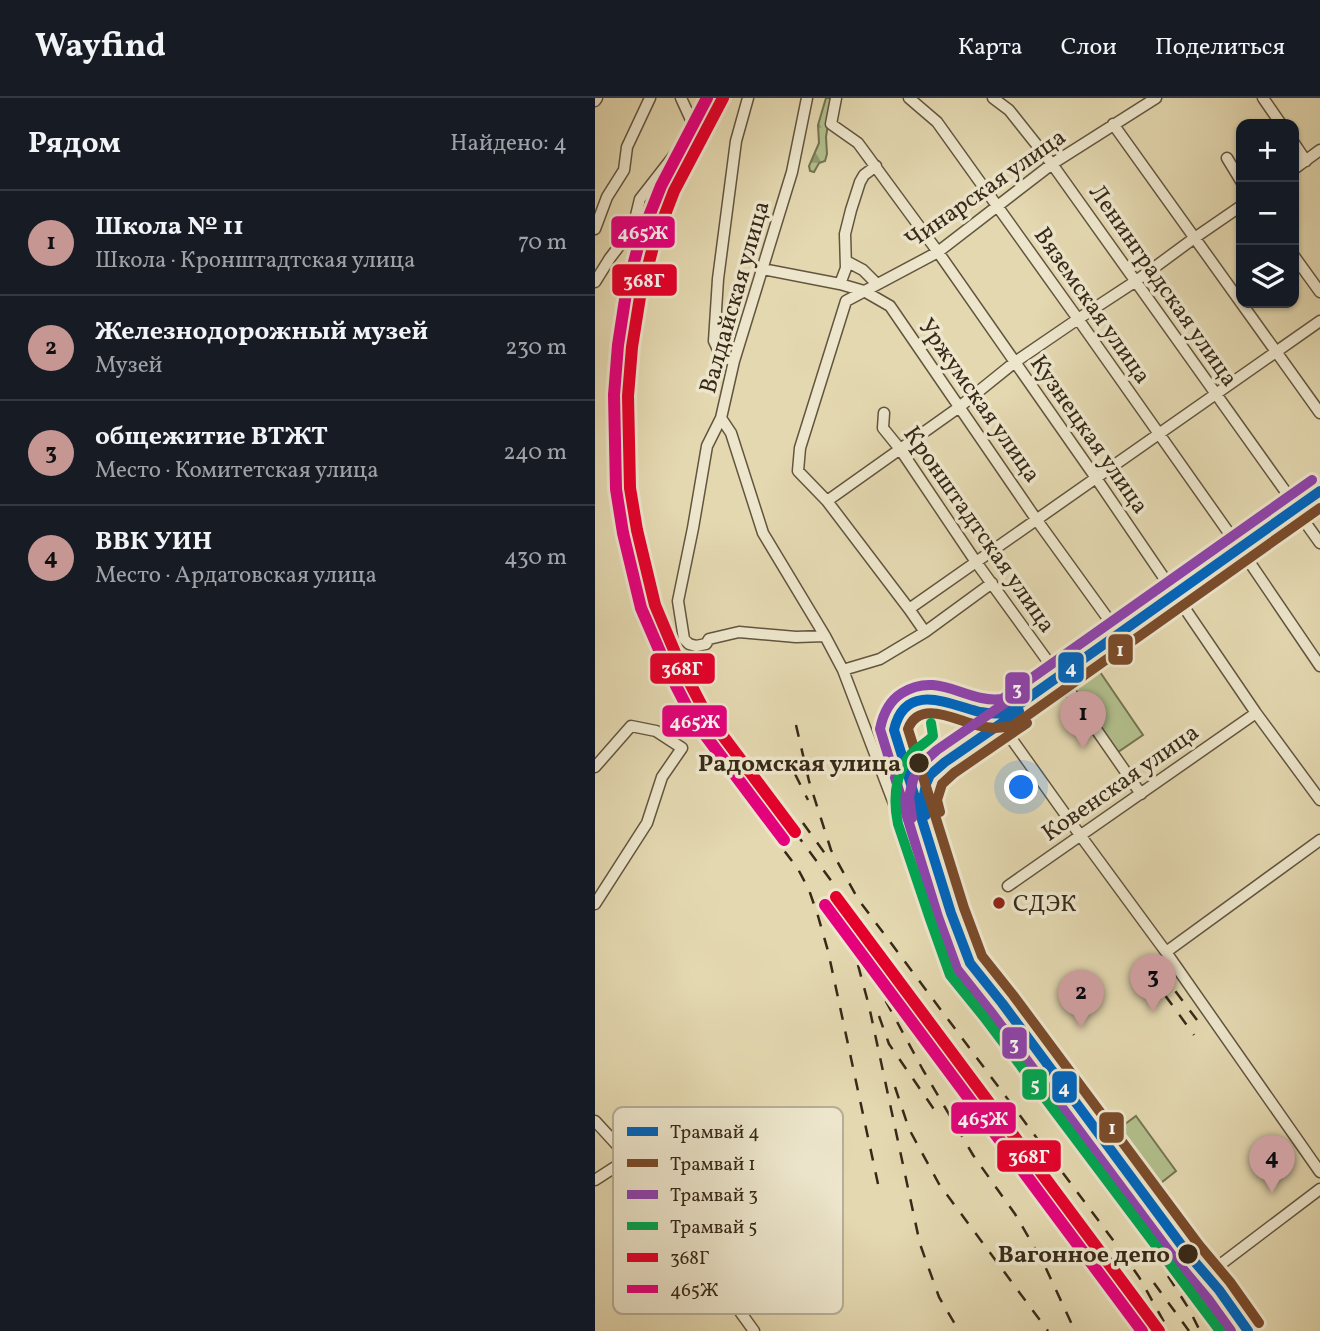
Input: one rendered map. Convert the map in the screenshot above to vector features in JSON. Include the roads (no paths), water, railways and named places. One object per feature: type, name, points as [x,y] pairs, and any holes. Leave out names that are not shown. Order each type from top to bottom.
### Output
[{"type":"street","points":[[595,229],[607,197],[624,170],[627,146],[650,98]]},
{"type":"street","points":[[681,98],[692,122]]},
{"type":"street","points":[[595,282],[633,228],[640,199],[679,149],[708,98]]},
{"type":"street","points":[[734,361],[721,356],[714,341],[718,279],[734,155],[748,98]]},
{"type":"street","name":"Валдайская улица","points":[[807,98],[792,172],[734,361],[721,418],[731,433],[764,533],[843,670],[925,885],[955,950],[1238,1331]]},
{"type":"street","name":"Кузнецкая улица","points":[[836,98],[831,124],[858,143],[876,166],[1016,362],[1256,713],[1320,800]]},
{"type":"street","name":"Вяземская улица","points":[[909,98],[937,122],[1236,543]]},
{"type":"street","name":"Ленинградская улица","points":[[993,98],[1009,110],[1052,164],[1293,502]]},
{"type":"street","name":"Чинарская улица","points":[[925,632],[827,501],[798,471],[800,448],[846,301],[938,252],[1052,164],[1156,98]]},
{"type":"street","points":[[1263,98],[1278,119]]},
{"type":"street","points":[[1113,124],[1320,413]]},
{"type":"street","points":[[1299,150],[1306,161]]},
{"type":"street","points":[[1299,166],[1320,150]]},
{"type":"street","points":[[1227,158],[1236,173]]},
{"type":"street","points":[[840,284],[846,268],[845,234],[860,181],[876,166]]},
{"type":"street","points":[[827,501],[958,408],[1016,362],[1236,209]]},
{"type":"street","points":[[846,261],[863,270],[877,284]]},
{"type":"street","points":[[1299,263],[1320,292]]},
{"type":"street","name":"Уржумская улица","points":[[762,268],[864,291],[890,306],[958,408],[1114,627]]},
{"type":"street","points":[[909,609],[1320,321]]},
{"type":"street","name":"Кронштадтская улица","points":[[884,413],[883,428],[1052,667]]},
{"type":"street","points":[[721,418],[708,446],[678,601],[684,639],[696,646],[709,639],[739,632],[796,638],[825,636]]},
{"type":"street","points":[[941,770],[1320,501]]},
{"type":"street","points":[[1300,514],[1320,542]]},
{"type":"street","points":[[1244,554],[1320,666]]},
{"type":"street","points":[[843,670],[880,659],[925,632],[992,583]]},
{"type":"street","points":[[1064,683],[1141,794]]},
{"type":"street","name":"Ковенская улица","points":[[1008,886],[1256,713]]},
{"type":"street","points":[[595,767],[631,726],[656,731],[682,748],[662,777],[647,823],[595,904]]},
{"type":"street","points":[[1003,727],[1166,952],[1320,1172]]},
{"type":"street","points":[[1166,952],[1320,840]]},
{"type":"street","points":[[595,1121],[613,1140]]},
{"type":"street","points":[[595,1180],[613,1168]]},
{"type":"street","points":[[1200,1280],[1320,1189]]},
{"type":"street","points":[[742,1314],[754,1331]]},
{"type":"tram line","name":"3","points":[[1231,1331],[957,969],[938,917],[880,729],[893,700],[915,687],[941,686],[977,697],[1002,699],[1312,480]]},
{"type":"tram line","name":"4","points":[[1248,1331],[970,963],[951,913],[894,730],[908,705],[918,701],[942,701],[980,712],[1007,713],[1320,491]]},
{"type":"tram line","name":"1","points":[[1259,1323],[982,956],[964,908],[908,729],[913,720],[929,713],[986,727],[1014,725],[1320,508]]},
{"type":"tram line","points":[[933,698],[947,704],[957,714]]},
{"type":"tram line","name":"3","points":[[912,818],[909,797],[920,765],[937,750],[1011,699]]},
{"type":"tram line","name":"4","points":[[926,815],[923,800],[930,775],[1019,711]]},
{"type":"tram line","name":"5","points":[[931,723],[933,736],[911,754],[902,770],[896,806],[898,824],[950,975],[1220,1331]]},
{"type":"tram line","name":"1","points":[[940,812],[937,800],[942,784],[1027,723]]},
{"type":"tram line","points":[[899,750],[920,764],[945,762]]},
{"type":"railway","points":[[796,725],[809,781],[831,850],[858,899],[1113,1240],[1139,1277],[1169,1331]]},
{"type":"railway","points":[[795,774],[808,800]]},
{"type":"railway","points":[[756,813],[798,869],[818,916],[828,951],[878,1184]]},
{"type":"railway","points":[[803,823],[829,859]]},
{"type":"railway","points":[[795,832],[1143,1300]]},
{"type":"railway","points":[[824,898],[973,1155],[1015,1214],[1043,1262],[1075,1331]]},
{"type":"railway","points":[[858,965],[920,1244],[939,1297],[959,1331]]},
{"type":"railway","points":[[1161,972],[1203,1028]]},
{"type":"railway","points":[[1151,976],[1194,1035]]},
{"type":"railway","points":[[879,1016],[889,1044],[940,1118]]},
{"type":"railway","points":[[895,1087],[909,1129],[939,1184],[1048,1331]]},
{"type":"railway","points":[[1168,1276],[1200,1331]]},
{"type":"railway","points":[[1154,1283],[1189,1331]]},
{"type":"place","name":"Школа № 11","points":[[1083,749]]},
{"type":"place","name":"Радомская улица","points":[[919,763]]},
{"type":"place","name":"СДЭК","points":[[999,903]]},
{"type":"place","name":"общежитие ВТЖТ","points":[[1153,1012]]},
{"type":"place","name":"Железнодорожный музей","points":[[1081,1028]]},
{"type":"place","name":"ВВК УИН","points":[[1272,1193]]},
{"type":"place","name":"Вагонное депо","points":[[1188,1254]]}]
